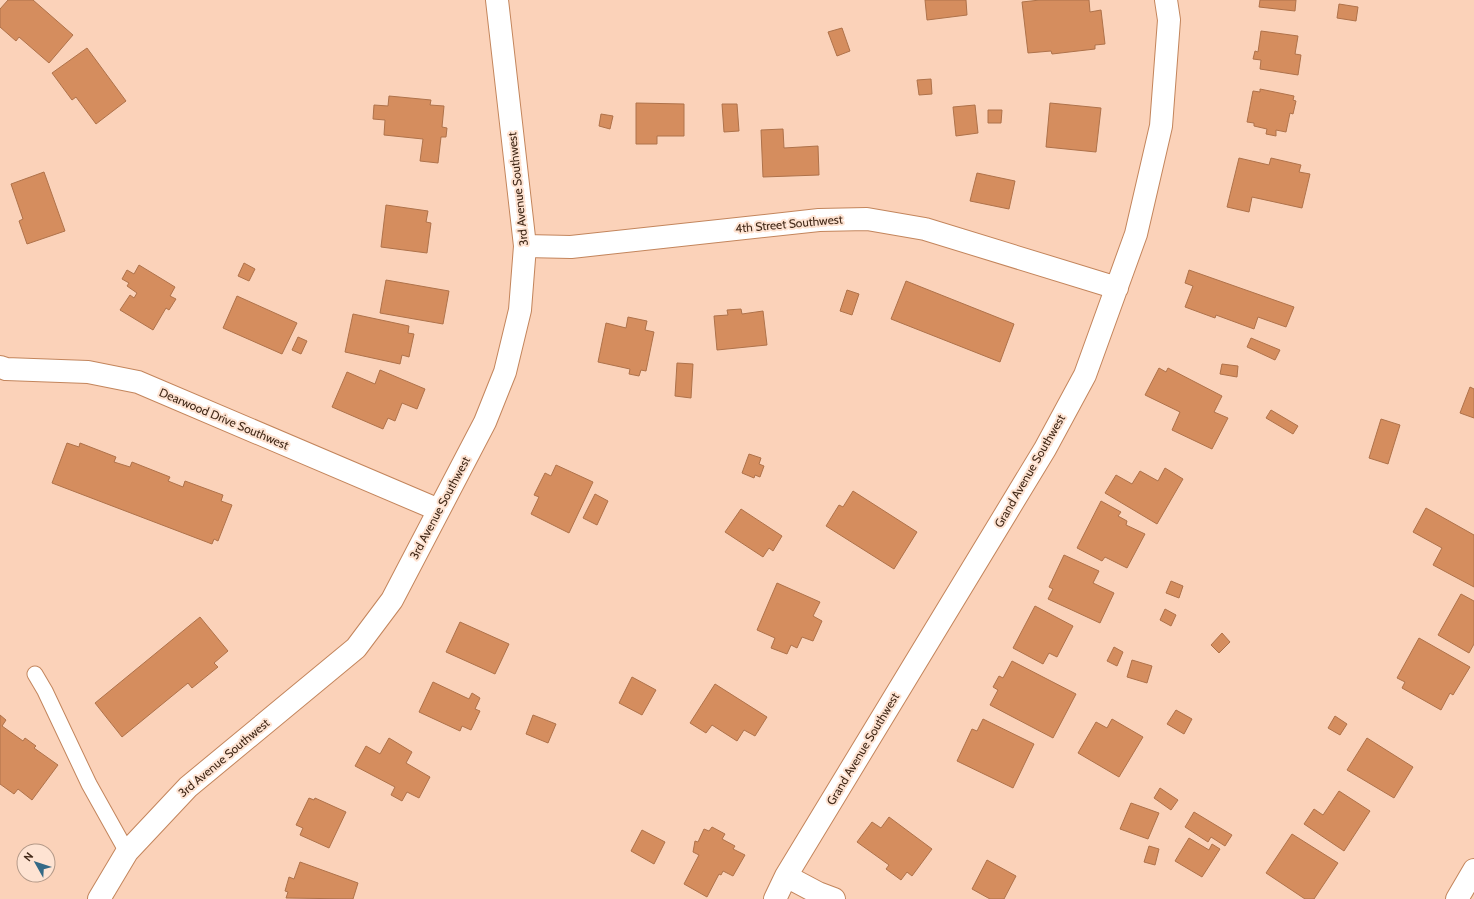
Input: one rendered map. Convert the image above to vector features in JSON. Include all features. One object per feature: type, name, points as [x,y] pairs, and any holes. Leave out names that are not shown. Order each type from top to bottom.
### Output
[{"type":"street","name":"3rd Avenue Southwest","points":[[99,899],[127,852],[188,787],[356,648],[392,600],[485,422],[505,372],[520,310],[525,246],[496,0]]},
{"type":"street","name":"Grand Avenue Southwest","points":[[775,899],[786,876],[1045,449],[1084,375],[1136,234],[1162,126],[1169,20],[1166,0]]},
{"type":"street","name":"4th Street Southwest","points":[[525,246],[571,247],[819,220],[867,219],[925,229],[1117,288]]},
{"type":"street","name":"Dearwood Drive Southwest","points":[[0,367],[6,369],[88,372],[138,382],[439,510]]},
{"type":"street","points":[[1457,899],[1474,870]]},
{"type":"street","points":[[786,876],[818,893],[834,899]]},
{"type":"lane","points":[[35,674],[45,691],[89,784],[127,852]]},
{"type":"building","points":[[8,0],[33,0],[73,35],[49,63],[19,37],[16,41],[0,27],[0,9]]},
{"type":"building","points":[[925,0],[966,0],[967,15],[927,20]]},
{"type":"building","points":[[1040,0],[1089,0],[1090,12],[1101,10],[1105,44],[1095,45],[1095,49],[1052,54],[1051,51],[1028,53],[1022,2]]},
{"type":"building","points":[[1260,0],[1296,0],[1295,11],[1259,7]]},
{"type":"building","points":[[1339,4],[1358,7],[1356,21],[1337,18]]},
{"type":"building","points":[[842,28],[850,51],[837,56],[828,32]]},
{"type":"building","points":[[1261,31],[1298,36],[1295,54],[1301,55],[1298,75],[1260,69],[1261,60],[1253,59],[1255,51],[1258,52]]},
{"type":"building","points":[[87,48],[126,101],[96,124],[76,97],[72,100],[52,73]]},
{"type":"building","points":[[931,79],[932,94],[919,95],[917,80]]},
{"type":"building","points":[[1260,89],[1294,96],[1293,100],[1296,101],[1293,114],[1290,113],[1286,132],[1276,130],[1276,136],[1266,134],[1267,129],[1254,126],[1254,123],[1247,122],[1253,91],[1260,92]]},
{"type":"building","points":[[389,96],[431,100],[430,105],[444,106],[442,127],[447,128],[446,137],[441,137],[438,163],[420,161],[423,139],[384,135],[385,120],[373,119],[374,105],[388,106]]},
{"type":"building","points":[[636,103],[684,104],[684,136],[657,136],[657,144],[636,144]]},
{"type":"building","points":[[1050,103],[1101,108],[1096,152],[1046,147]]},
{"type":"building","points":[[722,104],[737,104],[739,131],[724,132]]},
{"type":"building","points":[[975,105],[978,133],[956,136],[953,107]]},
{"type":"building","points":[[988,110],[1002,110],[1001,123],[988,123]]},
{"type":"building","points":[[601,114],[613,116],[610,129],[599,126]]},
{"type":"building","points":[[783,129],[784,148],[818,146],[819,175],[763,177],[761,130]]},
{"type":"building","points":[[1239,158],[1269,165],[1271,158],[1301,165],[1299,172],[1310,174],[1302,208],[1252,197],[1249,212],[1227,207]]},
{"type":"building","points":[[44,172],[65,231],[27,244],[19,221],[23,219],[11,184]]},
{"type":"building","points":[[977,173],[1015,181],[1009,209],[970,201]]},
{"type":"building","points":[[386,205],[428,211],[426,222],[431,223],[427,253],[381,247]]},
{"type":"building","points":[[244,263],[255,269],[249,281],[238,276]]},
{"type":"building","points":[[139,265],[175,287],[170,296],[176,299],[169,310],[166,308],[153,330],[120,310],[130,295],[134,298],[137,293],[127,286],[129,283],[122,279],[127,270],[134,274]]},
{"type":"building","points":[[1189,270],[1294,307],[1286,327],[1258,317],[1254,329],[1216,315],[1215,318],[1185,307],[1193,286],[1185,283]]},
{"type":"building","points":[[386,280],[449,291],[443,324],[380,313]]},
{"type":"building","points":[[906,281],[1014,324],[1000,362],[891,319]]},
{"type":"building","points":[[847,290],[859,294],[852,315],[840,311]]},
{"type":"building","points":[[237,296],[297,323],[282,354],[223,328]]},
{"type":"building","points":[[741,309],[742,314],[763,311],[767,345],[717,350],[714,316],[728,315],[727,310]]},
{"type":"building","points":[[353,314],[409,326],[408,333],[414,334],[409,357],[402,355],[400,364],[345,352]]},
{"type":"building","points":[[628,317],[647,321],[645,330],[654,332],[646,371],[641,370],[639,376],[629,374],[630,369],[598,362],[606,323],[626,328]]},
{"type":"building","points":[[298,337],[307,341],[301,354],[292,350]]},
{"type":"building","points":[[1251,338],[1280,350],[1275,360],[1247,347]]},
{"type":"building","points":[[677,363],[693,364],[691,398],[675,396]]},
{"type":"building","points":[[1222,364],[1238,366],[1237,377],[1220,374]]},
{"type":"building","points":[[1159,368],[1166,372],[1168,368],[1222,396],[1214,412],[1228,418],[1212,449],[1172,430],[1180,412],[1145,395]]},
{"type":"building","points":[[380,370],[425,389],[417,409],[402,403],[395,421],[388,418],[383,429],[332,407],[347,372],[375,384]]},
{"type":"building","points":[[1470,387],[1474,389],[1474,418],[1460,413]]},
{"type":"building","points":[[1271,410],[1298,426],[1293,434],[1266,418]]},
{"type":"building","points":[[1381,419],[1400,425],[1388,464],[1369,458]]},
{"type":"building","points":[[67,443],[79,447],[80,443],[116,457],[114,462],[130,467],[132,462],[170,477],[168,481],[183,487],[185,481],[223,495],[221,501],[232,505],[218,541],[214,539],[212,544],[52,483]]},
{"type":"building","points":[[749,454],[761,458],[759,464],[764,466],[760,477],[755,475],[754,478],[742,473]]},
{"type":"building","points":[[556,465],[593,482],[569,533],[531,514],[539,497],[534,495],[545,473],[551,476]]},
{"type":"building","points":[[1165,468],[1183,479],[1157,524],[1105,493],[1116,475],[1132,484],[1140,471],[1158,481]]},
{"type":"building","points":[[853,491],[917,532],[894,569],[826,526],[839,505],[843,507]]},
{"type":"building","points":[[595,494],[608,501],[597,525],[583,518]]},
{"type":"building","points":[[1101,501],[1121,512],[1118,516],[1127,521],[1126,525],[1145,534],[1127,568],[1105,557],[1102,561],[1077,548]]},
{"type":"building","points":[[1426,508],[1474,535],[1474,587],[1433,565],[1442,548],[1413,532]]},
{"type":"building","points":[[741,509],[782,536],[773,551],[769,548],[763,557],[725,532]]},
{"type":"building","points":[[1064,555],[1099,571],[1093,583],[1114,593],[1100,623],[1048,599],[1053,589],[1049,587]]},
{"type":"building","points":[[1171,581],[1183,586],[1179,598],[1166,593]]},
{"type":"building","points":[[777,583],[820,602],[813,616],[822,621],[813,641],[802,637],[797,648],[791,645],[787,654],[771,648],[775,638],[757,630]]},
{"type":"building","points":[[1461,594],[1474,601],[1474,644],[1469,653],[1438,635]]},
{"type":"building","points":[[1035,606],[1073,626],[1057,657],[1049,653],[1043,664],[1013,648]]},
{"type":"building","points":[[1165,609],[1176,615],[1171,626],[1160,620]]},
{"type":"building","points":[[200,617],[228,651],[214,663],[218,667],[192,688],[188,683],[122,737],[95,703]]},
{"type":"building","points":[[460,622],[509,644],[495,674],[446,652]]},
{"type":"building","points":[[1222,633],[1230,642],[1219,653],[1211,645]]},
{"type":"building","points":[[1419,638],[1470,667],[1453,695],[1450,693],[1441,710],[1402,688],[1405,682],[1397,678]]},
{"type":"building","points":[[1114,647],[1123,652],[1117,666],[1107,661]]},
{"type":"building","points":[[1132,660],[1152,666],[1147,683],[1127,677]]},
{"type":"building","points":[[1012,661],[1076,694],[1053,738],[990,705],[998,690],[993,687],[999,676],[1003,678]]},
{"type":"building","points":[[632,677],[656,690],[642,715],[619,703]]},
{"type":"building","points":[[433,682],[469,699],[472,693],[480,698],[475,709],[480,711],[471,730],[462,726],[460,731],[419,712]]},
{"type":"building","points":[[715,684],[767,717],[755,736],[744,730],[737,741],[712,725],[706,733],[690,723]]},
{"type":"building","points":[[1176,710],[1192,719],[1184,734],[1167,724]]},
{"type":"building","points":[[0,715],[6,720],[2,726],[23,741],[25,738],[36,746],[34,748],[58,765],[32,800],[18,789],[14,794],[0,784]]},
{"type":"building","points":[[533,715],[556,724],[548,743],[526,734]]},
{"type":"building","points":[[1335,716],[1347,724],[1340,735],[1328,728]]},
{"type":"building","points":[[983,719],[1034,744],[1013,788],[957,761],[972,729],[977,731]]},
{"type":"building","points":[[1112,719],[1143,737],[1119,777],[1078,753],[1096,722],[1107,728]]},
{"type":"building","points":[[389,738],[412,752],[406,763],[430,777],[419,798],[407,792],[402,801],[391,795],[395,787],[355,766],[366,746],[380,754]]},
{"type":"building","points":[[1367,738],[1413,767],[1394,798],[1347,770]]},
{"type":"building","points":[[1160,788],[1178,800],[1171,810],[1154,798]]},
{"type":"building","points":[[1339,791],[1370,811],[1344,851],[1304,824],[1314,809],[1323,815]]},
{"type":"building","points":[[309,798],[314,800],[315,798],[346,812],[329,848],[300,835],[303,828],[296,825]]},
{"type":"building","points":[[1131,803],[1159,813],[1148,839],[1120,829]]},
{"type":"building","points":[[1194,812],[1232,835],[1225,846],[1211,837],[1208,842],[1185,827]]},
{"type":"building","points":[[889,817],[932,849],[912,876],[907,872],[901,880],[886,869],[889,865],[857,842],[872,822],[881,828]]},
{"type":"building","points":[[712,827],[725,834],[722,839],[735,846],[733,849],[745,855],[733,876],[723,871],[721,875],[719,874],[707,897],[684,884],[699,855],[693,852],[695,841],[698,842],[704,829],[709,831]]},
{"type":"building","points":[[642,830],[665,842],[654,864],[631,851]]},
{"type":"building","points":[[1292,834],[1338,863],[1314,899],[1305,899],[1266,873]]},
{"type":"building","points":[[1189,838],[1209,850],[1212,844],[1220,849],[1202,877],[1175,861]]},
{"type":"building","points":[[1149,846],[1159,849],[1155,865],[1144,862]]},
{"type":"building","points":[[987,860],[1016,876],[1004,899],[990,899],[972,889]]},
{"type":"building","points":[[300,862],[358,883],[353,899],[286,898],[288,892],[285,891],[289,877],[294,879]]}]
